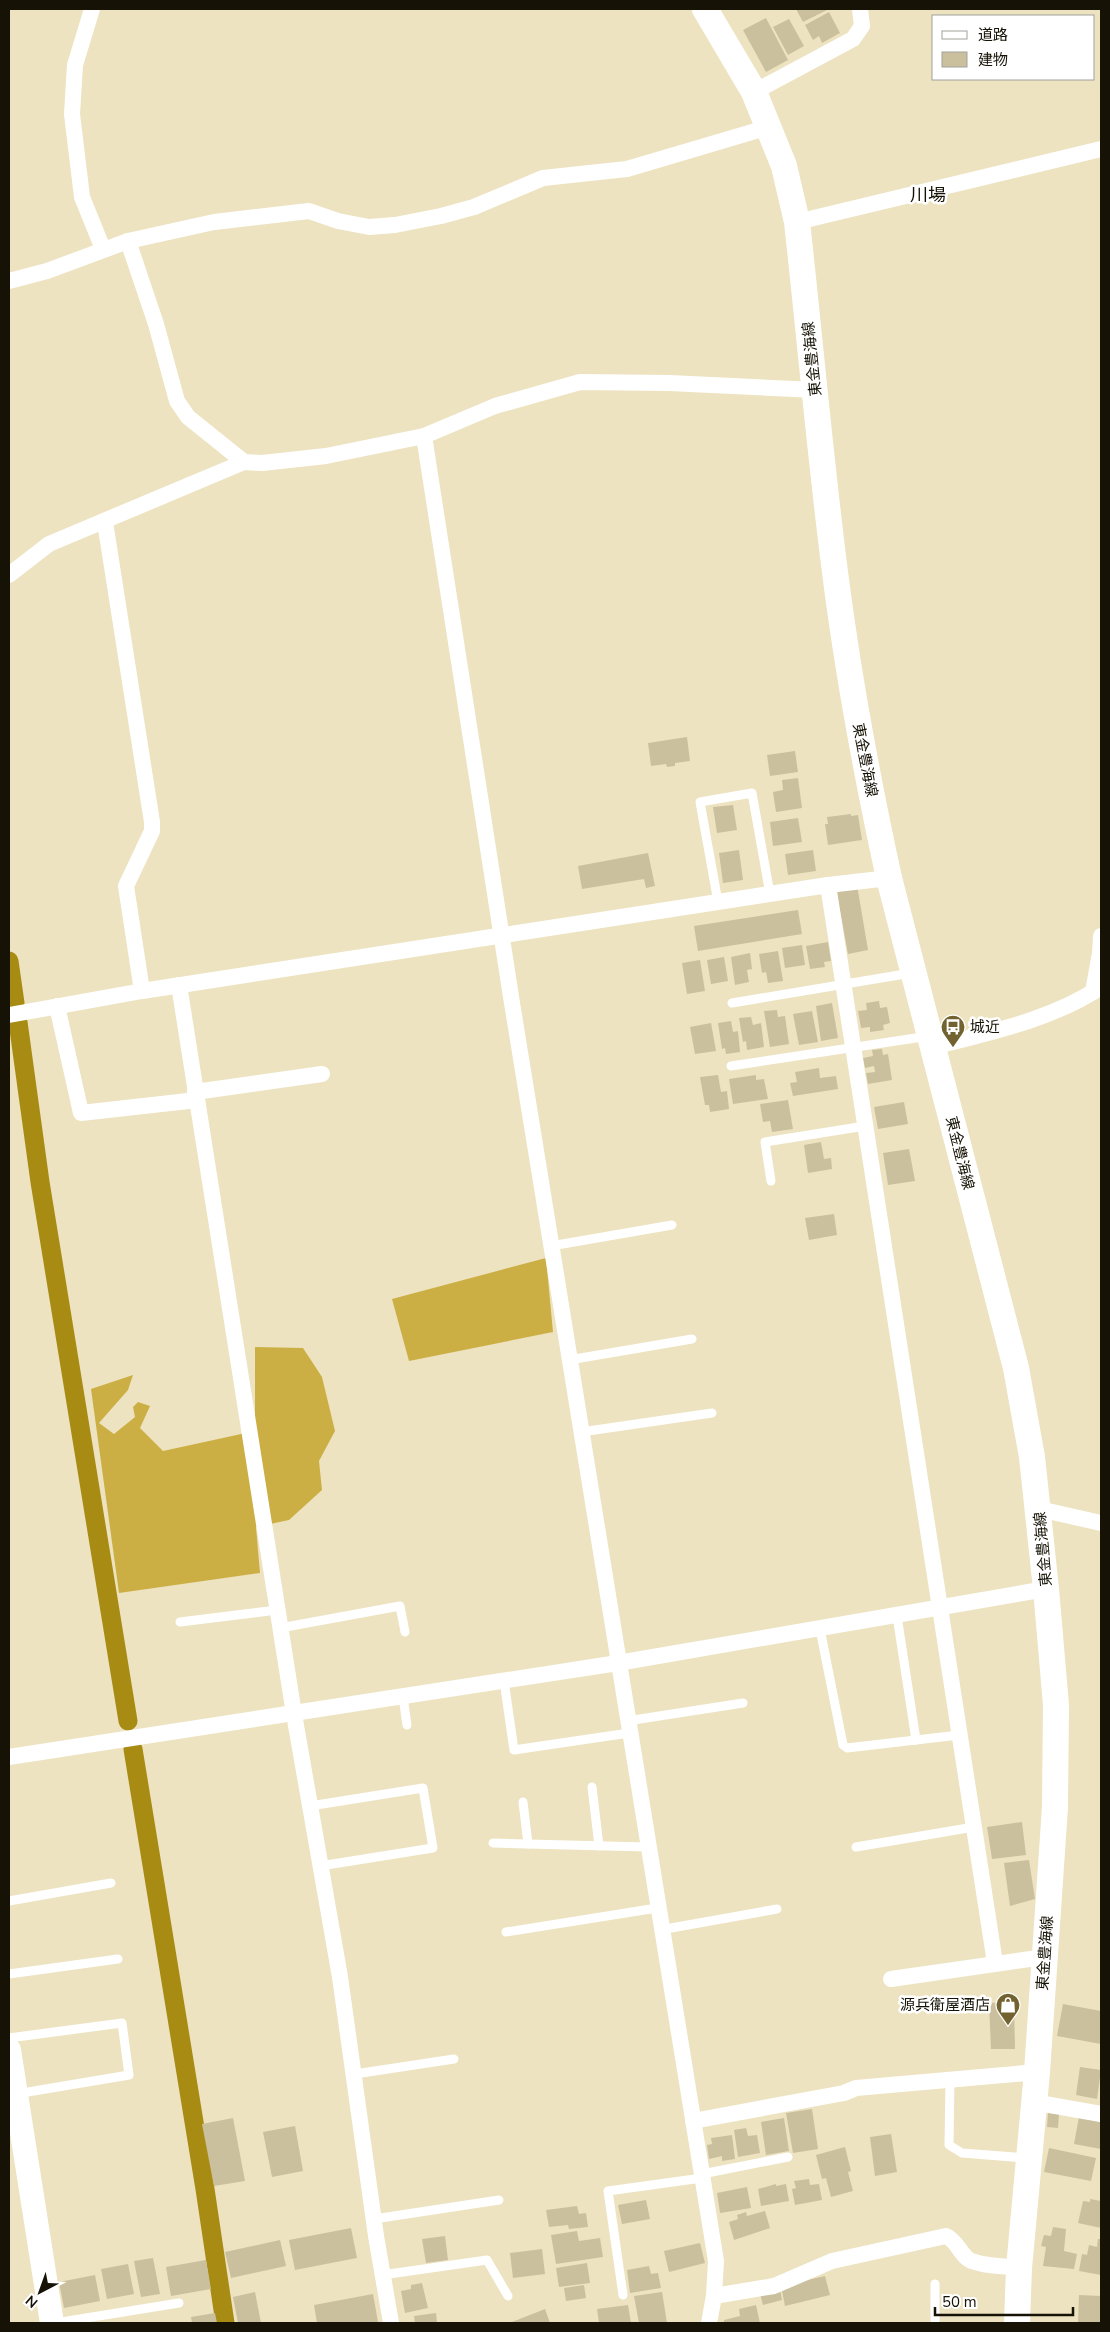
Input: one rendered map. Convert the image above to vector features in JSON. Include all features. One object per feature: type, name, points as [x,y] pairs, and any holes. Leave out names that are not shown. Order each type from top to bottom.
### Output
[{"type":"main road","name":"東金豊海線","points":[[705,9],[754,92],[784,166],[797,222],[835,573],[852,692],[889,878],[1016,1368],[1032,1457],[1039,1510],[1056,1705],[1055,1807],[1037,2072],[1019,2268],[1017,2323]]},
{"type":"street","points":[[92,9],[75,65],[72,114],[82,197],[103,249]]},
{"type":"street","points":[[754,92],[853,39],[862,26],[860,9]]},
{"type":"street","points":[[9,281],[47,271],[128,241],[214,222],[309,212],[338,221],[369,227],[395,225],[474,207],[543,178],[626,169],[768,127]]},
{"type":"street","points":[[797,222],[1101,150]]},
{"type":"street","points":[[128,241],[156,324],[177,401],[188,416],[244,462]]},
{"type":"street","points":[[9,575],[49,544],[244,462],[262,463],[326,456],[424,436],[495,406],[580,382],[660,383],[815,390]]},
{"type":"street","points":[[424,436],[660,1930],[716,2260],[714,2296],[709,2323]]},
{"type":"street","points":[[105,522],[152,822],[152,830],[126,886],[142,991]]},
{"type":"street","points":[[9,1014],[142,991],[828,885],[889,878]]},
{"type":"street","points":[[828,885],[995,1963]]},
{"type":"street","points":[[931,1042],[1039,1018],[1097,989],[1101,936]]},
{"type":"street","points":[[179,986],[277,1610],[355,2074],[382,2276],[391,2323]]},
{"type":"street","points":[[57,1006],[81,1114],[322,1074]]},
{"type":"street","points":[[1039,1510],[1101,1523]]},
{"type":"street","points":[[9,1757],[618,1663],[940,1609],[1046,1589]]},
{"type":"street","points":[[891,1979],[1044,1957]]},
{"type":"street","points":[[9,2050],[54,2323]]},
{"type":"street","points":[[693,2122],[844,2093],[856,2088],[1037,2072]]},
{"type":"street","points":[[1033,2102],[1101,2114]]},
{"type":"street","points":[[714,2296],[774,2286],[832,2261],[946,2236],[953,2240],[968,2259],[975,2262],[1019,2268]]},
{"type":"lane","points":[[718,902],[700,802],[752,793],[770,894]]},
{"type":"lane","points":[[732,1003],[913,972]]},
{"type":"lane","points":[[731,1066],[853,1047],[931,1042]]},
{"type":"lane","points":[[771,1181],[765,1142],[865,1126]]},
{"type":"lane","points":[[551,1246],[672,1225]]},
{"type":"lane","points":[[569,1360],[692,1339]]},
{"type":"lane","points":[[581,1432],[712,1413]]},
{"type":"lane","points":[[280,1628],[400,1606],[405,1632]]},
{"type":"lane","points":[[180,1622],[277,1610]]},
{"type":"lane","points":[[897,1616],[916,1740]]},
{"type":"lane","points":[[820,1629],[843,1745],[847,1748],[959,1735]]},
{"type":"lane","points":[[504,1681],[514,1750],[743,1703]]},
{"type":"lane","points":[[403,1697],[407,1725]]},
{"type":"lane","points":[[592,1787],[599,1846]]},
{"type":"lane","points":[[310,1806],[423,1788],[433,1848],[320,1866]]},
{"type":"lane","points":[[523,1802],[528,1844]]},
{"type":"lane","points":[[856,1847],[974,1827]]},
{"type":"lane","points":[[493,1843],[647,1847]]},
{"type":"lane","points":[[9,1901],[111,1883]]},
{"type":"lane","points":[[506,1932],[657,1908]]},
{"type":"lane","points":[[660,1930],[778,1909]]},
{"type":"lane","points":[[9,1974],[118,1959]]},
{"type":"lane","points":[[9,2038],[122,2023],[129,2075],[16,2094]]},
{"type":"lane","points":[[355,2074],[454,2059]]},
{"type":"lane","points":[[950,2080],[949,2145],[962,2152],[1029,2158]]},
{"type":"lane","points":[[623,2295],[608,2192],[702,2176],[788,2157]]},
{"type":"lane","points":[[374,2219],[499,2200]]},
{"type":"lane","points":[[382,2276],[487,2260],[508,2296]]},
{"type":"lane","points":[[935,2284],[935,2323]]},
{"type":"lane","points":[[54,2323],[179,2303]]},
{"type":"shaded area","points":[[546,1258],[553,1332],[409,1361],[392,1299]]},
{"type":"shaded area","points":[[255,1347],[303,1348],[322,1377],[335,1431],[319,1461],[322,1490],[289,1520],[256,1527],[260,1573],[119,1593],[91,1389],[133,1375],[128,1390],[99,1423],[114,1434],[135,1417],[133,1407],[138,1402],[150,1406],[140,1428],[163,1451],[255,1431]]},
{"type":"building","points":[[796,9],[829,9],[803,22]]},
{"type":"building","points":[[829,12],[840,33],[822,43],[819,36],[813,40],[805,25]]},
{"type":"building","points":[[766,18],[788,60],[766,72],[743,30]]},
{"type":"building","points":[[789,19],[804,46],[788,55],[773,27]]},
{"type":"building","points":[[687,737],[690,761],[675,763],[675,766],[667,767],[666,764],[651,766],[648,743]]},
{"type":"building","points":[[795,751],[798,772],[770,776],[767,755]]},
{"type":"building","points":[[798,778],[802,808],[776,812],[773,792],[783,790],[782,780]]},
{"type":"building","points":[[733,805],[737,830],[717,833],[713,807]]},
{"type":"building","points":[[851,814],[851,816],[858,815],[862,840],[828,845],[825,824],[828,824],[827,817]]},
{"type":"building","points":[[798,818],[802,842],[773,846],[770,822]]},
{"type":"building","points":[[739,850],[743,880],[723,883],[719,853]]},
{"type":"building","points":[[813,850],[816,871],[788,875],[785,854]]},
{"type":"building","points":[[648,853],[655,886],[646,888],[644,879],[582,889],[578,866]]},
{"type":"building","points":[[857,885],[868,950],[848,954],[836,888]]},
{"type":"building","points":[[798,910],[802,934],[698,951],[694,926]]},
{"type":"building","points":[[828,942],[831,961],[824,962],[825,967],[810,969],[806,946]]},
{"type":"building","points":[[802,945],[805,965],[785,968],[782,948]]},
{"type":"building","points":[[778,951],[783,981],[768,983],[766,972],[762,973],[759,954]]},
{"type":"building","points":[[750,953],[752,969],[747,970],[749,982],[735,985],[731,957]]},
{"type":"building","points":[[724,957],[728,981],[711,984],[707,960]]},
{"type":"building","points":[[700,960],[705,991],[687,994],[682,963]]},
{"type":"building","points":[[879,1001],[880,1008],[887,1007],[890,1023],[883,1025],[884,1030],[870,1032],[870,1027],[861,1028],[858,1011],[867,1010],[866,1003]]},
{"type":"building","points":[[832,1003],[838,1038],[821,1041],[816,1006]]},
{"type":"building","points":[[777,1010],[778,1017],[785,1016],[789,1044],[770,1047],[764,1011]]},
{"type":"building","points":[[812,1011],[818,1042],[799,1045],[793,1014]]},
{"type":"building","points":[[751,1017],[753,1025],[761,1023],[764,1047],[747,1050],[746,1041],[743,1042],[739,1018]]},
{"type":"building","points":[[731,1021],[733,1032],[738,1031],[740,1052],[726,1054],[725,1048],[722,1049],[718,1023]]},
{"type":"building","points":[[711,1023],[716,1051],[695,1054],[690,1027]]},
{"type":"building","points":[[882,1049],[883,1055],[888,1054],[892,1080],[868,1084],[866,1073],[875,1072],[874,1066],[865,1068],[863,1058],[873,1056],[872,1050]]},
{"type":"building","points":[[819,1068],[820,1078],[836,1076],[838,1089],[793,1096],[790,1083],[797,1082],[795,1072]]},
{"type":"building","points":[[718,1075],[721,1092],[727,1091],[729,1109],[710,1112],[709,1105],[705,1105],[700,1077]]},
{"type":"building","points":[[756,1075],[756,1080],[764,1079],[768,1099],[733,1104],[729,1079]]},
{"type":"building","points":[[788,1100],[793,1129],[772,1132],[770,1121],[763,1122],[760,1104]]},
{"type":"building","points":[[904,1102],[908,1124],[878,1129],[874,1107]]},
{"type":"building","points":[[821,1142],[824,1159],[831,1158],[832,1169],[808,1173],[804,1145]]},
{"type":"building","points":[[909,1149],[915,1181],[888,1185],[883,1153]]},
{"type":"building","points":[[834,1214],[837,1235],[809,1240],[805,1218]]},
{"type":"building","points":[[1022,1822],[1026,1855],[992,1859],[987,1827]]},
{"type":"building","points":[[1029,1860],[1035,1899],[1010,1906],[1004,1863]]},
{"type":"building","points":[[1014,2002],[1015,2049],[991,2049],[989,2003]]},
{"type":"building","points":[[1063,2004],[1101,2011],[1101,2044],[1057,2036]]},
{"type":"building","points":[[1080,2067],[1101,2070],[1097,2099],[1076,2095]]},
{"type":"building","points":[[812,2109],[818,2149],[793,2153],[786,2113]]},
{"type":"building","points":[[1048,2113],[1059,2114],[1058,2128],[1047,2127]]},
{"type":"building","points":[[1079,2117],[1101,2122],[1101,2149],[1074,2144]]},
{"type":"building","points":[[233,2118],[245,2181],[214,2186],[202,2124]]},
{"type":"building","points":[[784,2118],[789,2151],[766,2155],[761,2122]]},
{"type":"building","points":[[295,2126],[303,2171],[272,2177],[263,2132]]},
{"type":"building","points":[[746,2128],[748,2136],[757,2135],[760,2153],[738,2157],[734,2130]]},
{"type":"building","points":[[891,2134],[897,2172],[875,2176],[870,2137]]},
{"type":"building","points":[[732,2135],[735,2159],[722,2161],[722,2156],[709,2159],[707,2145],[712,2144],[711,2138]]},
{"type":"building","points":[[845,2147],[851,2171],[848,2172],[853,2191],[831,2197],[826,2178],[822,2179],[816,2155]]},
{"type":"building","points":[[1049,2148],[1096,2158],[1091,2181],[1044,2172]]},
{"type":"building","points":[[809,2179],[810,2185],[819,2184],[822,2200],[795,2205],[792,2189],[796,2188],[794,2181]]},
{"type":"building","points":[[776,2184],[776,2186],[786,2184],[789,2201],[761,2206],[758,2189]]},
{"type":"building","points":[[747,2187],[751,2208],[720,2213],[717,2193]]},
{"type":"building","points":[[1090,2199],[1101,2201],[1101,2228],[1078,2223],[1083,2201],[1090,2202]]},
{"type":"building","points":[[646,2200],[650,2219],[622,2224],[618,2205]]},
{"type":"building","points":[[577,2206],[579,2214],[586,2213],[588,2227],[569,2229],[568,2225],[549,2227],[546,2210]]},
{"type":"building","points":[[765,2211],[770,2228],[734,2240],[729,2222],[738,2219],[737,2215],[746,2212],[747,2216]]},
{"type":"building","points":[[1053,2227],[1066,2229],[1064,2251],[1077,2254],[1074,2269],[1043,2266],[1046,2247],[1041,2246],[1044,2235],[1051,2236]]},
{"type":"building","points":[[351,2228],[357,2258],[295,2270],[289,2240]]},
{"type":"building","points":[[577,2231],[579,2241],[600,2238],[603,2257],[556,2264],[551,2235]]},
{"type":"building","points":[[445,2236],[448,2260],[426,2263],[422,2239]]},
{"type":"building","points":[[1098,2239],[1101,2239],[1101,2275],[1079,2271],[1082,2254],[1087,2255],[1089,2245],[1097,2247]]},
{"type":"building","points":[[280,2240],[286,2266],[231,2278],[225,2252]]},
{"type":"building","points":[[700,2243],[705,2263],[669,2272],[664,2251]]},
{"type":"building","points":[[542,2249],[545,2274],[513,2278],[510,2253]]},
{"type":"building","points":[[153,2258],[160,2294],[141,2297],[134,2261]]},
{"type":"building","points":[[206,2260],[211,2289],[171,2296],[166,2267]]},
{"type":"building","points":[[587,2263],[590,2283],[559,2287],[556,2268]]},
{"type":"building","points":[[128,2264],[134,2294],[107,2299],[101,2269]]},
{"type":"building","points":[[649,2266],[651,2274],[658,2273],[661,2288],[630,2293],[627,2270]]},
{"type":"building","points":[[95,2275],[100,2301],[64,2308],[59,2282]]},
{"type":"building","points":[[825,2276],[830,2295],[785,2306],[781,2286]]},
{"type":"building","points":[[422,2283],[428,2308],[405,2313],[401,2291],[411,2289],[411,2285]]},
{"type":"building","points":[[584,2285],[586,2298],[566,2301],[564,2288]]},
{"type":"building","points":[[780,2289],[782,2300],[763,2305],[760,2294]]},
{"type":"building","points":[[255,2292],[261,2323],[238,2323],[233,2297]]},
{"type":"building","points":[[662,2292],[667,2323],[639,2323],[634,2296]]},
{"type":"building","points":[[373,2294],[378,2322],[317,2323],[314,2305]]},
{"type":"building","points":[[1079,2295],[1101,2296],[1101,2323],[1078,2323]]},
{"type":"building","points":[[628,2305],[631,2323],[599,2323],[597,2309]]},
{"type":"building","points":[[756,2305],[760,2323],[724,2323],[724,2320],[740,2316],[739,2309]]},
{"type":"building","points":[[545,2309],[550,2323],[512,2322]]},
{"type":"building","points":[[215,2313],[217,2323],[192,2323],[191,2317]]},
{"type":"building","points":[[436,2313],[437,2323],[415,2323],[414,2316]]},
{"type":"waterway","points":[[9,961],[15,1003]]},
{"type":"waterway","points":[[18,1022],[40,1182],[128,1721]]},
{"type":"waterway","points":[[133,1749],[225,2323]]},
{"type":"place","name":"城近","points":[[953,1048]]},
{"type":"place","name":"源兵衛屋酒店","points":[[1008,2026]]},
{"type":"district","name":"川場","points":[[928,195]]}]
